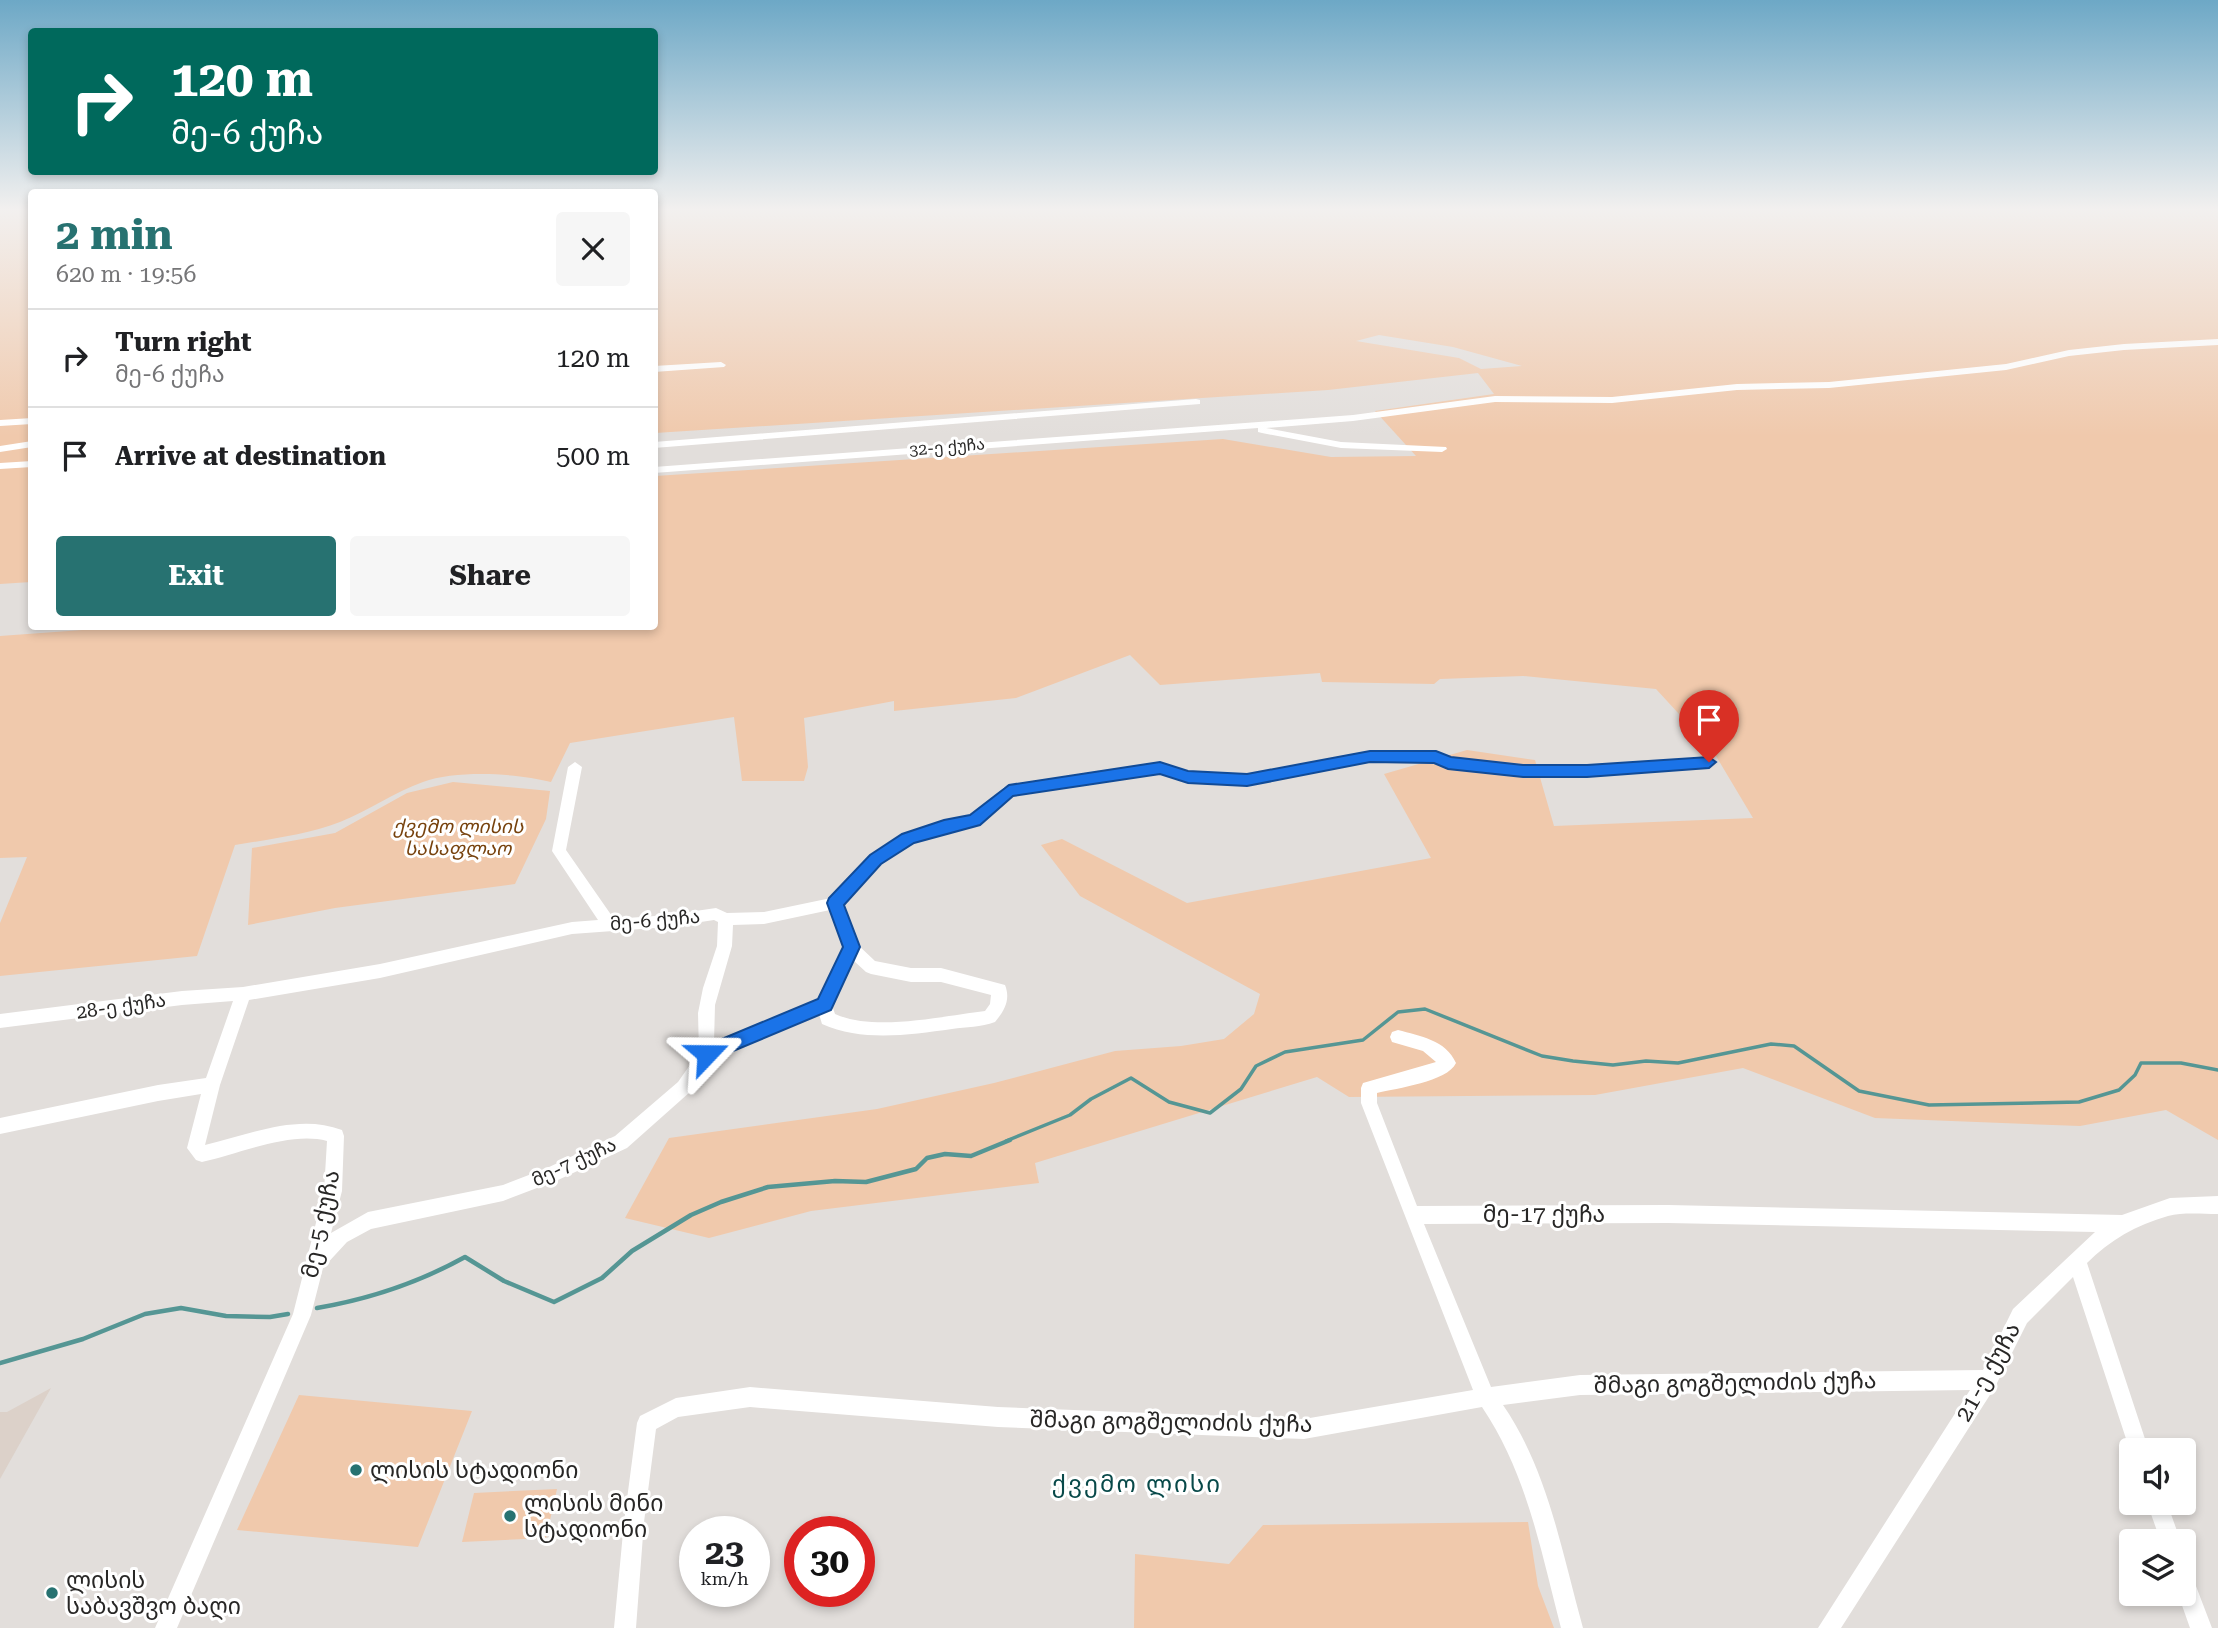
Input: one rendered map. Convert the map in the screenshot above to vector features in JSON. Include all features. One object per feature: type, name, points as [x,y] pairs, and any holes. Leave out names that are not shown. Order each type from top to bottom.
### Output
[{"type":"street","points":[[1240,426],[1353,418],[1495,399],[1612,400],[1737,387],[1829,386],[2006,367],[2069,353],[2110,348],[2218,342]]},
{"type":"street","points":[[658,369],[722,365]]},
{"type":"street","points":[[658,445],[1196,402]]},
{"type":"street","points":[[0,424],[28,421]]},
{"type":"street","points":[[1240,426],[1341,445],[1442,449]]},
{"type":"street","name":"32-ე ქუჩა","points":[[658,470],[1240,426]]},
{"type":"street","points":[[0,449],[28,445]]},
{"type":"street","points":[[0,466],[28,464]]},
{"type":"street","points":[[851,947],[824,1005],[828,1019],[848,1028],[887,1028],[989,1017],[998,1007],[999,990],[942,975],[911,975],[872,967],[851,947],[835,903],[876,860],[908,839],[944,827],[975,821],[1009,791],[1160,768],[1188,777],[1247,780],[1370,757],[1436,757],[1448,763],[1523,771],[1587,771],[1709,762]]},
{"type":"street","points":[[575,767],[559,851],[609,924]]},
{"type":"street","name":"მე-6 ქუჩა","points":[[243,993],[380,971],[572,928],[668,921],[716,914],[725,919],[764,918],[835,903]]},
{"type":"street","points":[[725,919],[729,934],[711,987],[703,1025],[707,1054],[824,1005]]},
{"type":"street","points":[[0,1126],[158,1093],[212,1085],[243,993]]},
{"type":"street","name":"28-ე ქუჩა","points":[[0,1021],[200,995],[243,993]]},
{"type":"street","points":[[1398,1037],[1428,1045],[1448,1063],[1436,1071],[1369,1088],[1369,1103],[1486,1397],[1504,1420],[1537,1497],[1572,1628]]},
{"type":"street","name":"მე-7 ქუჩა","points":[[313,1265],[341,1236],[368,1220],[503,1193],[621,1142],[684,1087],[707,1054]]},
{"type":"street","name":"მე-5 ქუჩა","points":[[166,1628],[302,1315],[333,1191],[337,1136],[324,1130],[280,1135],[202,1154],[196,1148],[212,1085]]},
{"type":"street","name":"21-ე ქუჩა","points":[[1829,1628],[1988,1380],[2020,1316],[2093,1244],[2122,1224],[2170,1208],[2218,1205]]},
{"type":"street","name":"მე-17 ქუჩა","points":[[1412,1215],[1641,1214],[2122,1224]]},
{"type":"street","points":[[2077,1261],[2135,1438]]},
{"type":"street","name":"შმაგი გოგშელიძის ქუჩა","points":[[625,1628],[647,1423],[676,1408],[750,1397],[998,1417],[1304,1429],[1486,1397],[1580,1385],[1988,1380]]},
{"type":"street","points":[[2193,1606],[2201,1628]]},
{"type":"shaded area","points":[[51,1388],[0,1479],[0,1412],[7,1412]]},
{"type":"green space","points":[[0,284],[28,284],[28,582],[0,584]]},
{"type":"green space","points":[[658,284],[2218,284],[2218,1140],[2166,1110],[2080,1126],[1875,1118],[1743,1068],[1595,1095],[1349,1097],[1317,1077],[1035,1163],[1039,1183],[811,1211],[709,1238],[625,1218],[669,1138],[877,1109],[994,1083],[1115,1051],[1181,1046],[1224,1039],[1254,1014],[1260,994],[1080,896],[1041,845],[1062,839],[1187,903],[1431,858],[1384,774],[1467,750],[1535,760],[1554,826],[1753,818],[1713,751],[1656,689],[1523,676],[1440,679],[1434,684],[1322,682],[1320,673],[1160,685],[1130,655],[1016,698],[894,711],[894,701],[804,718],[808,767],[804,781],[742,781],[734,717],[570,743],[551,782],[487,774],[437,778],[412,786],[350,818],[327,826],[235,845],[197,956],[0,976],[0,923],[27,857],[0,858],[0,636],[82,630],[658,630],[658,476],[1223,439],[1331,457],[1416,456],[1375,411],[1494,394],[1478,373],[1328,390],[658,433]],"holes":[[[1379,335],[1453,347],[1522,366],[1481,369],[1459,358],[1356,341]]]},
{"type":"green space","name":"ქვემო ლისის სასაფლაო","points":[[453,782],[550,791],[546,819],[515,884],[335,908],[248,925],[252,848],[335,833],[407,793]]},
{"type":"green space","name":"ლისის სტადიონი","points":[[299,1395],[472,1411],[418,1547],[237,1530]]},
{"type":"green space","name":"ლისის მინი სტადიონი","points":[[557,1489],[546,1538],[462,1542],[474,1493]]},
{"type":"green space","points":[[1528,1522],[1538,1586],[1554,1628],[1134,1628],[1135,1554],[1229,1564],[1263,1525]]},
{"type":"waterway","points":[[1006,1141],[1070,1115],[1091,1099],[1131,1078],[1169,1102],[1210,1113],[1241,1089],[1256,1066],[1285,1052],[1363,1040],[1398,1012],[1425,1009],[1542,1056],[1573,1061],[1613,1065],[1646,1061],[1678,1063],[1771,1044],[1794,1046],[1859,1091],[1929,1105],[2079,1102],[2119,1090],[2135,1075],[2141,1063],[2181,1063],[2218,1070]]},
{"type":"waterway","points":[[317,1308],[393,1289],[430,1275],[465,1257],[504,1281],[554,1302],[602,1278],[632,1251],[691,1215],[721,1202],[768,1187],[835,1181],[866,1182],[916,1169],[927,1158],[945,1154],[971,1156],[1010,1140]]},
{"type":"waterway","points":[[0,1363],[83,1339],[145,1314],[181,1308],[226,1316],[270,1317],[288,1314]]},
{"type":"place","name":"ლისის სტადიონი","points":[[356,1470]]},
{"type":"place","name":"ლისის მინი სტადიონი","points":[[510,1516]]},
{"type":"place","name":"ლისის საბავშვო ბაღი","points":[[52,1593]]},
{"type":"district","name":"ქვემო ლისი","points":[[1137,1484]]},
{"type":"route","points":[[707,1054],[824,1005],[851,947],[835,903],[876,860],[908,839],[944,827],[975,821],[1009,791],[1160,768],[1188,777],[1247,780],[1370,757],[1436,757],[1448,763],[1523,771],[1587,771],[1709,762]]}]
